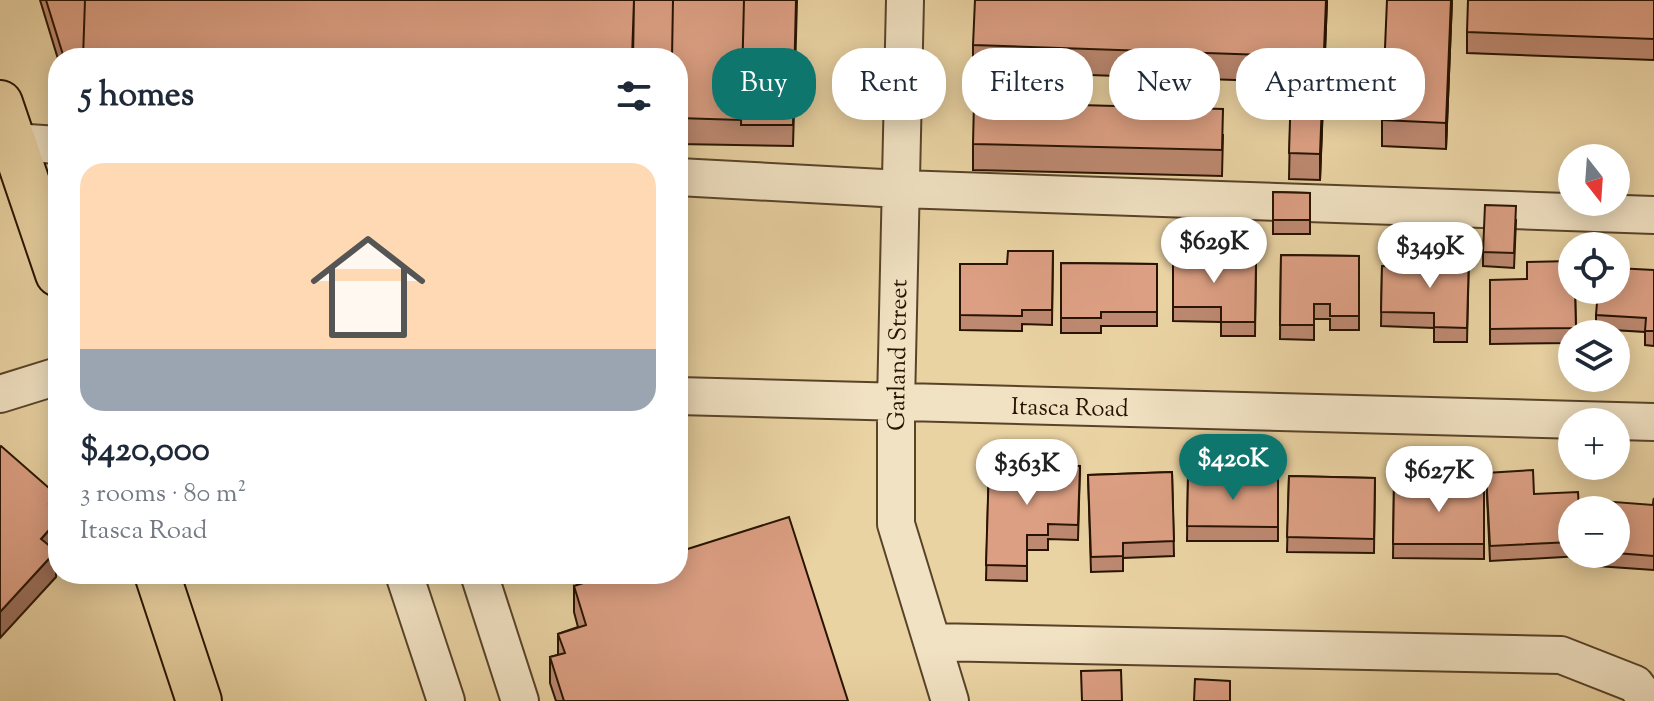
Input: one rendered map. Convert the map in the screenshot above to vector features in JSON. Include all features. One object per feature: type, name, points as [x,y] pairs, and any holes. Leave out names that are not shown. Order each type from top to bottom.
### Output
[{"type":"main road","points":[[7,122],[48,244]]},
{"type":"main road","points":[[160,584],[199,701]]},
{"type":"street","name":"Garland Street","points":[[905,0],[896,524],[950,701]]},
{"type":"street","points":[[7,122],[48,140]]},
{"type":"street","points":[[688,178],[901,189],[1654,215]]},
{"type":"street","points":[[0,394],[48,379]]},
{"type":"street","name":"Itasca Road","points":[[688,396],[1654,422]]},
{"type":"street","points":[[407,584],[446,701]]},
{"type":"street","points":[[482,584],[520,701]]},
{"type":"street","points":[[932,642],[1561,655],[1635,684],[1648,701]]},
{"type":"building","points":[[46,0],[85,0],[83,48],[61,48]]},
{"type":"building","points":[[85,0],[634,0],[632,48],[83,48]]},
{"type":"building","points":[[634,0],[673,0],[672,48],[633,48]]},
{"type":"building","points":[[673,0],[744,0],[743,48],[712,48],[712,119],[688,118],[688,48],[672,48]]},
{"type":"building","points":[[744,0],[796,0],[795,48],[743,48]]},
{"type":"building","points":[[975,0],[1326,0],[1324,48],[1236,48],[1236,54],[1220,54],[1220,48],[1109,50],[973,45]]},
{"type":"building","points":[[1387,0],[1451,0],[1446,123],[1382,120],[1425,120],[1425,48],[1385,48]]},
{"type":"building","points":[[1468,0],[1654,0],[1654,39],[1467,32]]},
{"type":"building","points":[[1093,105],[1109,106],[1109,120],[1220,120],[1220,109],[1223,109],[1222,150],[973,144],[974,120],[1093,120]]},
{"type":"building","points":[[741,120],[793,120],[793,125],[741,125]]},
{"type":"building","points":[[1290,120],[1321,120],[1320,154],[1289,153]]},
{"type":"building","points":[[1273,192],[1310,193],[1310,220],[1273,220]]},
{"type":"building","points":[[1485,205],[1516,206],[1514,253],[1483,252]]},
{"type":"building","points":[[1173,245],[1202,245],[1202,263],[1256,263],[1255,322],[1221,322],[1221,307],[1173,307]]},
{"type":"building","points":[[1008,251],[1053,251],[1052,310],[1022,310],[1022,316],[960,315],[960,264],[1007,264]]},
{"type":"building","points":[[1432,253],[1469,254],[1467,328],[1434,327],[1434,313],[1381,312],[1382,266],[1432,267]]},
{"type":"building","points":[[1281,255],[1359,256],[1359,316],[1330,316],[1330,304],[1314,304],[1314,325],[1280,325]]},
{"type":"building","points":[[1558,261],[1558,304],[1575,304],[1576,320],[1558,320],[1558,328],[1490,329],[1490,280],[1527,279],[1527,262]]},
{"type":"building","points":[[1061,263],[1157,264],[1157,312],[1101,312],[1101,318],[1061,318]]},
{"type":"building","points":[[1630,269],[1654,270],[1654,331],[1645,331],[1646,318],[1596,315],[1597,304],[1630,304]]},
{"type":"building","points":[[0,447],[48,487],[48,531],[41,539],[48,545],[48,560],[0,612]]},
{"type":"building","points":[[989,464],[1080,466],[1078,525],[1048,524],[1048,535],[1027,535],[1027,566],[986,565]]},
{"type":"building","points":[[1533,470],[1534,494],[1578,492],[1578,496],[1558,496],[1558,543],[1490,546],[1486,473]]},
{"type":"building","points":[[1172,472],[1174,541],[1123,543],[1123,556],[1091,557],[1088,475]]},
{"type":"building","points":[[1289,476],[1375,478],[1374,539],[1287,537]]},
{"type":"building","points":[[1188,477],[1278,477],[1278,527],[1187,526]]},
{"type":"building","points":[[1394,483],[1484,483],[1484,544],[1393,544]]},
{"type":"building","points":[[1654,498],[1654,556],[1630,554],[1630,503],[1653,505]]},
{"type":"building","points":[[789,517],[848,701],[564,701],[550,657],[565,653],[558,634],[586,625],[574,586],[688,584],[688,549]]},
{"type":"building","points":[[1121,670],[1122,701],[1082,701],[1081,671]]},
{"type":"building","points":[[1195,679],[1230,681],[1230,701],[1194,701]]}]
